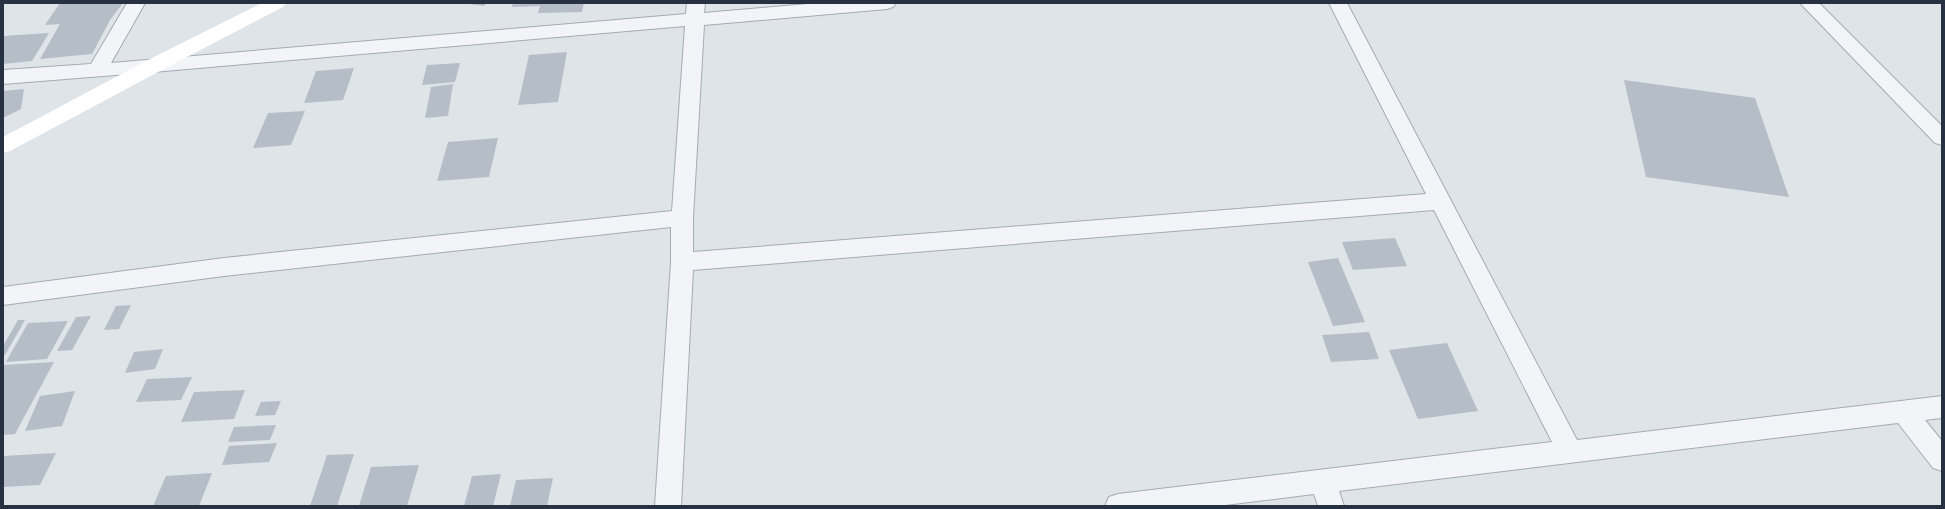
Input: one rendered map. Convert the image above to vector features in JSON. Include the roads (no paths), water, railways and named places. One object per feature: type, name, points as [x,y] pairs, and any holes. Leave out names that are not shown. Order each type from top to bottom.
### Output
[{"type":"street","points":[[98,69],[136,3]]},
{"type":"street","points":[[3,146],[153,66],[277,3]]},
{"type":"street","points":[[3,77],[153,66],[695,11],[887,3]]},
{"type":"street","points":[[1338,3],[1570,452]]},
{"type":"street","points":[[1809,3],[1942,138]]},
{"type":"street","points":[[668,506],[682,262],[682,218],[695,11]]},
{"type":"street","points":[[682,262],[1441,201]]},
{"type":"street","points":[[3,296],[224,267],[682,218]]},
{"type":"street","points":[[1118,506],[1942,407]]},
{"type":"street","points":[[1904,412],[1942,460]]},
{"type":"street","points":[[1322,482],[1331,506]]}]
